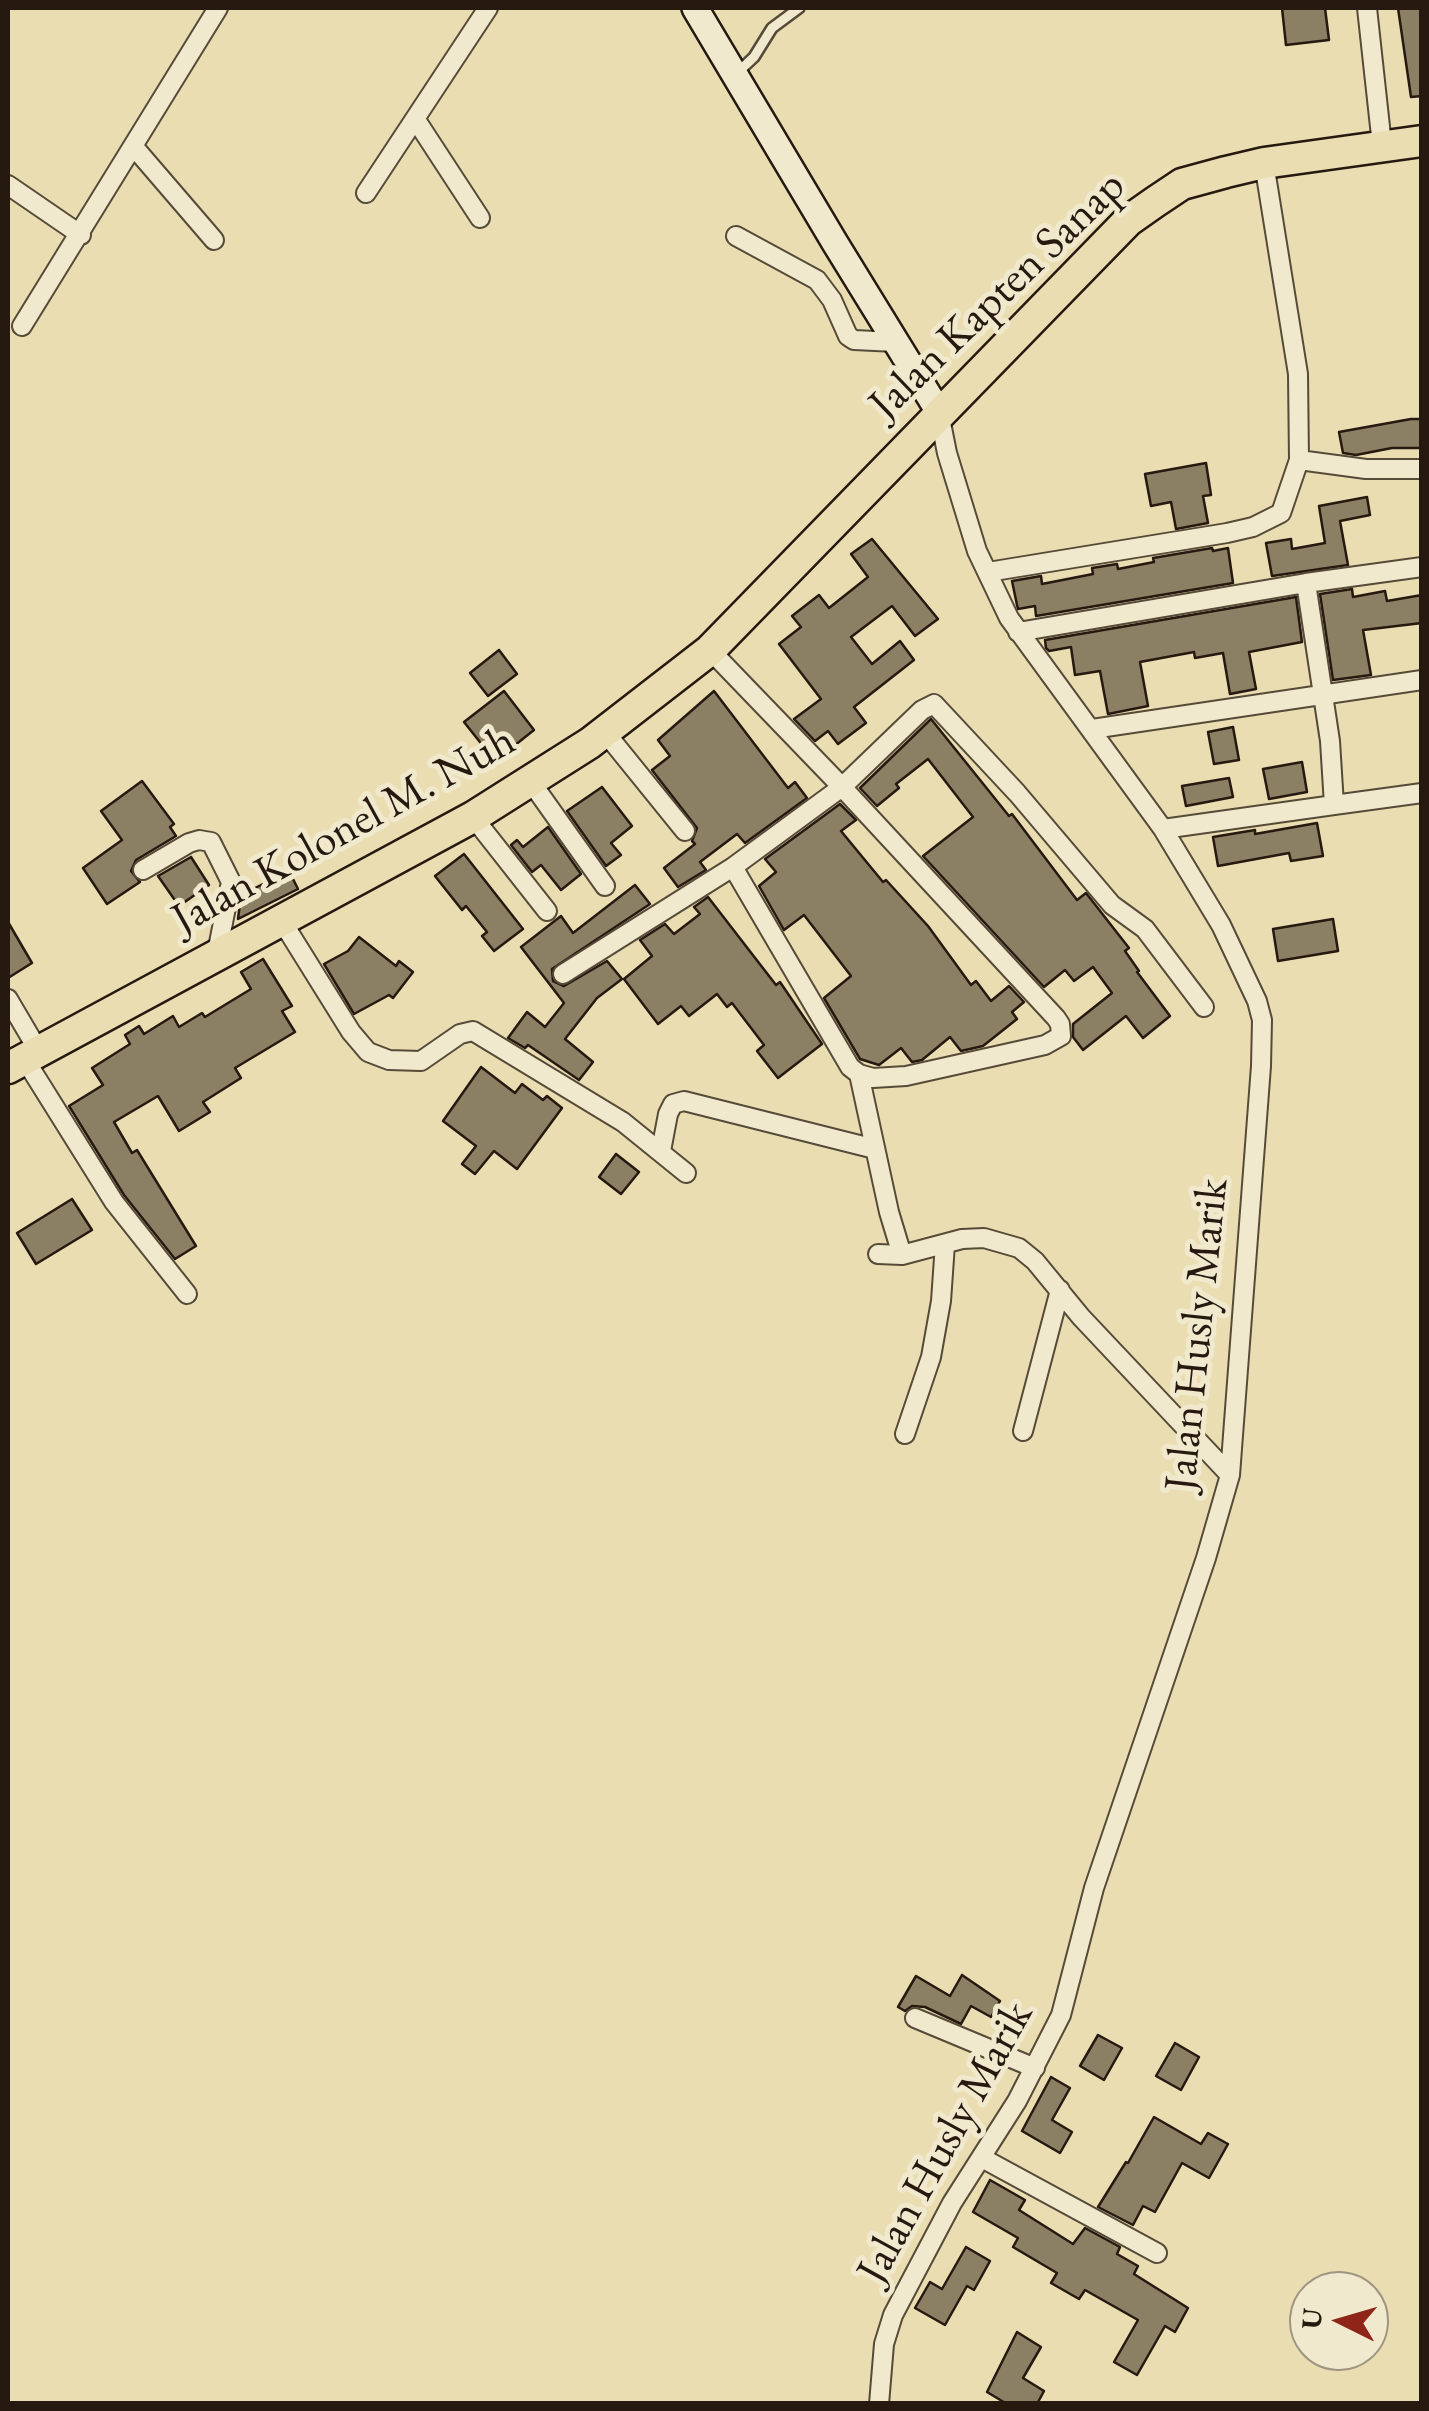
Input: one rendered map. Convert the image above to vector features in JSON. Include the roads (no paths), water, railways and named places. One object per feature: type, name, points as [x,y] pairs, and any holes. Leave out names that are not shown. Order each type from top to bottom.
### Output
[{"type":"main road","name":"Jalan Kapten Sanap","points":[[710,650],[1128,221],[1182,184],[1264,163],[1422,141]]},
{"type":"main road","name":"Jalan Kolonel M. Nuh","points":[[23,1058],[473,817],[604,731],[710,650]]},
{"type":"street","points":[[22,326],[218,8]]},
{"type":"street","points":[[366,193],[488,8]]},
{"type":"street","points":[[695,8],[940,412]]},
{"type":"street","points":[[1367,8],[1382,145]]},
{"type":"street","points":[[416,120],[480,218]]},
{"type":"street","points":[[134,147],[214,240]]},
{"type":"street","points":[[988,572],[1253,528],[1281,512],[1299,460],[1299,392],[1294,336],[1264,163]]},
{"type":"street","points":[[8,184],[81,235]]},
{"type":"street","points":[[736,236],[817,280],[832,300],[848,336],[854,340],[896,342]]},
{"type":"street","name":"Jalan Husly Marik","points":[[879,2404],[884,2344],[893,2314],[952,2203],[1035,2068],[1062,2016],[1094,1888],[1206,1558],[1230,1475],[1262,1020],[1252,988],[1221,925],[1163,829],[1018,632],[978,551],[947,453],[940,412]]},
{"type":"street","points":[[1299,460],[1366,469],[1422,469]]},
{"type":"street","points":[[1018,632],[1422,567]]},
{"type":"street","points":[[1306,583],[1334,805]]},
{"type":"street","points":[[710,650],[1056,1018],[1061,1036],[1045,1045],[924,1072],[887,1078],[859,1074],[850,1067],[733,868]]},
{"type":"street","points":[[1092,729],[1422,680]]},
{"type":"street","points":[[563,974],[733,868],[842,787],[922,710],[934,704],[1018,793],[1112,904],[1145,930],[1204,1007]]},
{"type":"street","points":[[604,731],[685,831]]},
{"type":"street","points":[[530,782],[605,886]]},
{"type":"street","points":[[1163,829],[1422,793]]},
{"type":"street","points":[[473,817],[546,911]]},
{"type":"street","points":[[143,870],[189,842],[211,842],[231,882],[216,953]]},
{"type":"street","points":[[280,918],[351,1032],[368,1052],[389,1060],[420,1061],[460,1034],[476,1033],[608,1112],[686,1173]]},
{"type":"street","points":[[8,999],[23,1058],[114,1202],[187,1294]]},
{"type":"street","points":[[859,1074],[902,1255]]},
{"type":"street","points":[[661,1150],[668,1114],[673,1104],[684,1102],[874,1148]]},
{"type":"street","points":[[878,1254],[902,1255],[984,1238],[1019,1248],[1036,1261],[1230,1475]]},
{"type":"street","points":[[906,1434],[930,1357],[941,1301],[945,1244]]},
{"type":"street","points":[[1023,1431],[1060,1290]]},
{"type":"street","points":[[915,2018],[1035,2068]]},
{"type":"street","points":[[982,2158],[1157,2253]]},
{"type":"lane","points":[[735,75],[754,57],[772,28],[800,8]]}]
